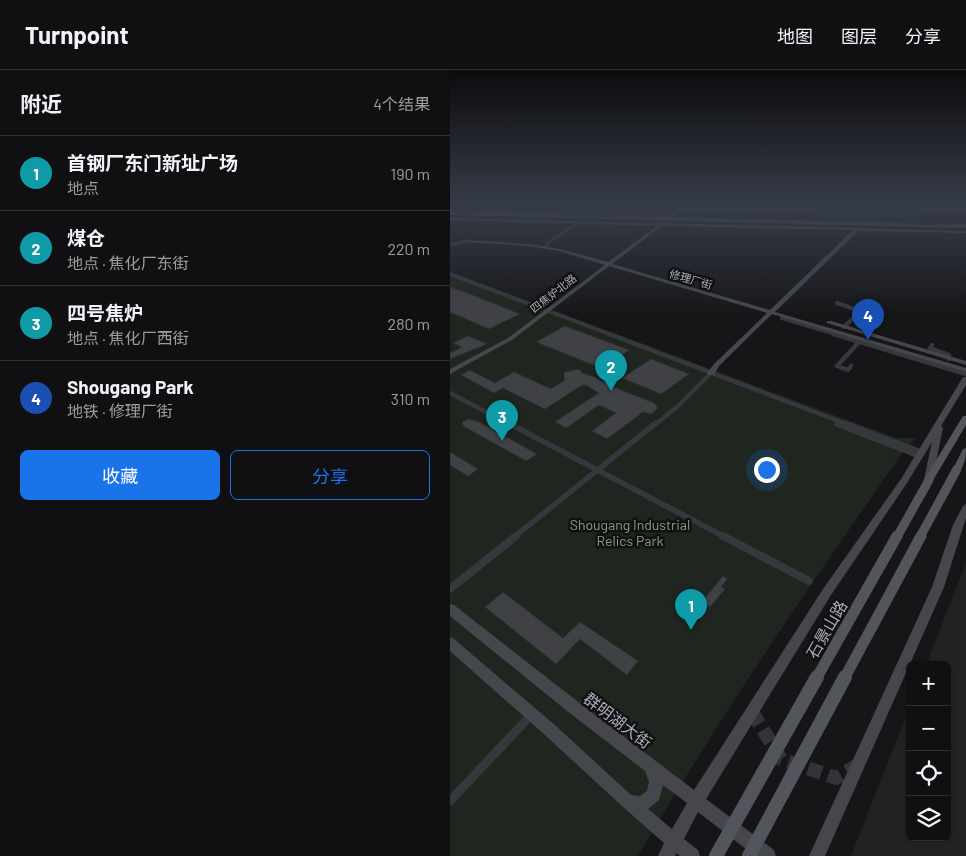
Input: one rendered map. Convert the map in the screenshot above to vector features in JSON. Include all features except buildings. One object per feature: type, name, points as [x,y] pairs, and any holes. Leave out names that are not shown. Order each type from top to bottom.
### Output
[{"type":"main road","points":[[844,327],[949,359]]},
{"type":"main road","name":"石景山路","points":[[716,856],[966,418]]},
{"type":"main road","points":[[749,856],[961,465],[966,451]]},
{"type":"street","name":"修理厂街","points":[[509,244],[547,246],[844,327]]},
{"type":"street","name":"四焦炉北路","points":[[450,372],[493,350],[630,244]]},
{"type":"street","points":[[450,590],[678,406],[711,374],[716,365],[842,244]]},
{"type":"street","points":[[450,275],[920,454]]},
{"type":"street","points":[[837,303],[854,308],[860,312],[844,327]]},
{"type":"street","name":"修理厂街","points":[[773,309],[966,372]]},
{"type":"street","name":"四焦炉北路","points":[[450,366],[495,342],[544,310]]},
{"type":"street","points":[[782,318],[966,372]]},
{"type":"street","points":[[852,366],[848,370],[837,366],[860,341]]},
{"type":"street","points":[[932,345],[930,348],[949,355],[949,359],[966,364]]},
{"type":"street","points":[[666,856],[696,801],[827,592],[904,481],[966,379]]},
{"type":"street","points":[[450,393],[809,581]]},
{"type":"street","points":[[929,480],[936,434],[947,409]]},
{"type":"street","points":[[818,856],[938,587],[958,525],[966,508]]},
{"type":"street","name":"群明湖大街","points":[[450,609],[572,706],[768,856]]},
{"type":"street","points":[[450,643],[532,714],[628,802],[692,856]]},
{"type":"street","points":[[450,801],[532,714]]},
{"type":"street","points":[[628,802],[642,804],[654,795],[656,782],[651,766]]},
{"type":"shaded area","points":[[966,563],[966,856],[851,856],[906,716],[906,841],[951,841],[951,661],[928,661]]},
{"type":"green space","name":"Shougang Industrial Relics Park","points":[[450,272],[896,438],[916,438],[901,455],[765,653],[700,754],[638,856],[450,856]]},
{"type":"tunnel","points":[[752,712],[781,759],[836,778],[856,766]]},
{"type":"place","name":"Shougang Park","points":[[868,340]]},
{"type":"place","name":"煤仓","points":[[611,391]]},
{"type":"place","name":"四号焦炉","points":[[502,441]]},
{"type":"place","name":"首钢厂东门新址广场","points":[[691,630]]}]
